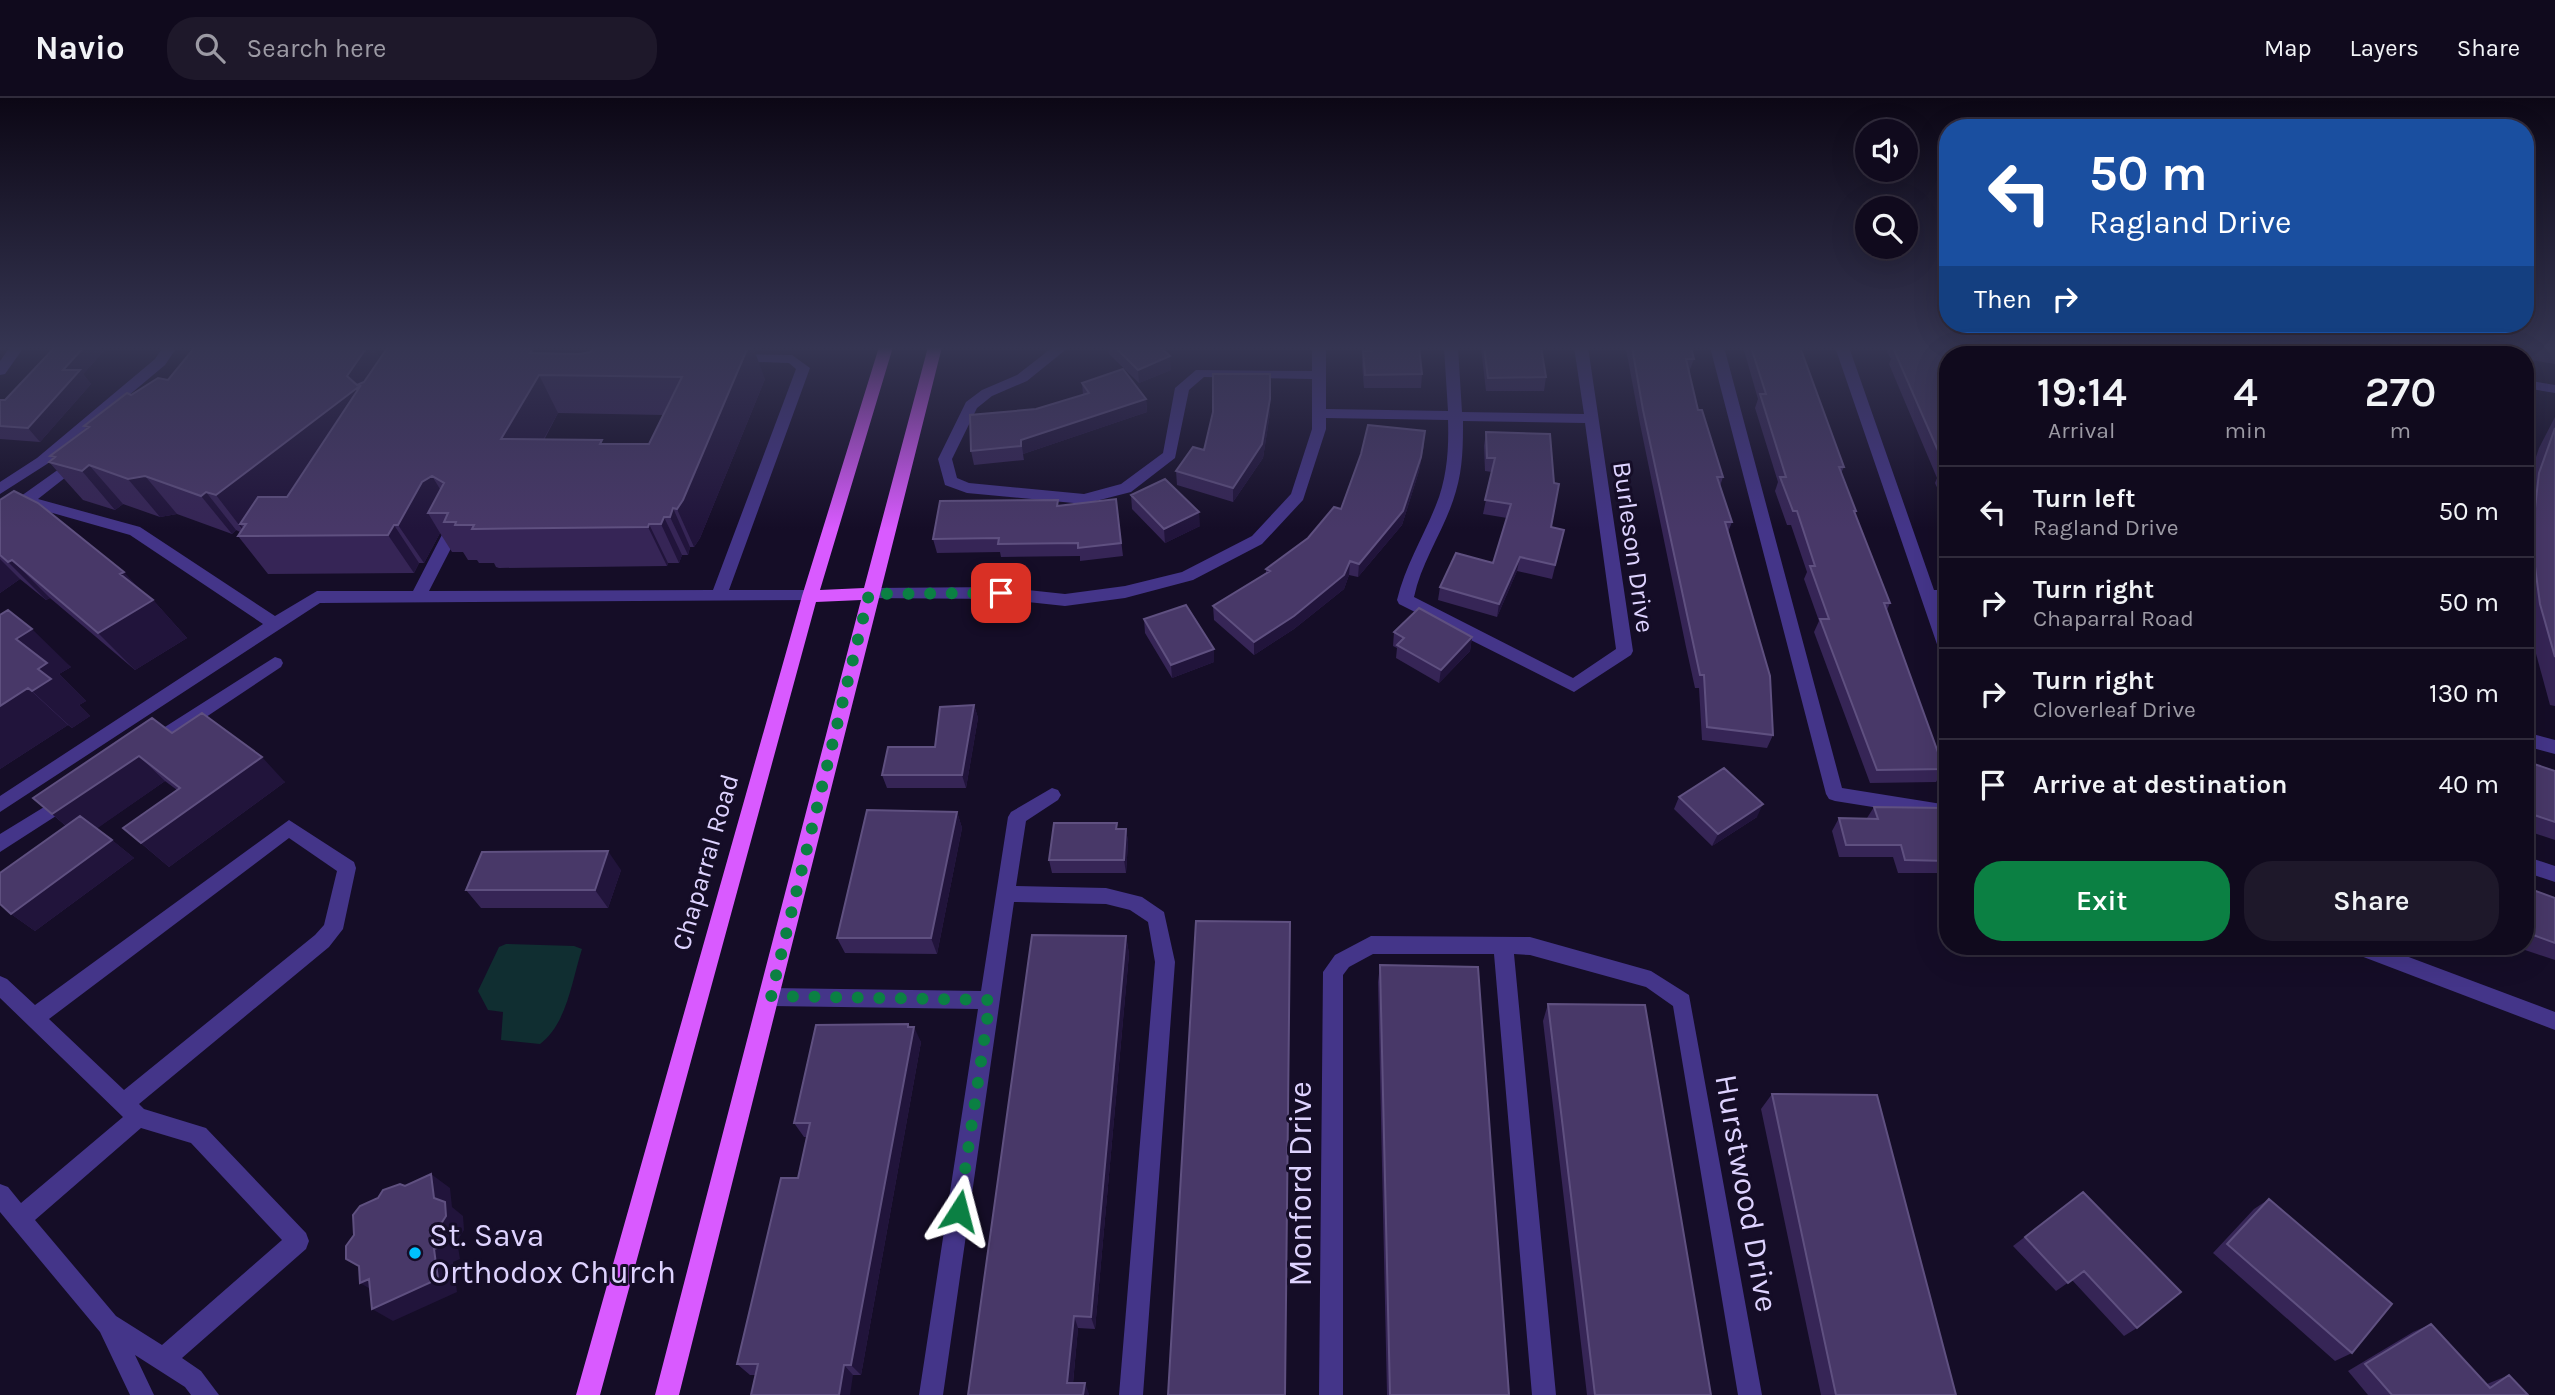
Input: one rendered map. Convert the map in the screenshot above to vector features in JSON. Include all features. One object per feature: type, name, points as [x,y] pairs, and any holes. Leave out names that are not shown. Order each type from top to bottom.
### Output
[{"type":"main road","name":"Chaparral Road","points":[[588,1395],[810,596],[868,408]]},
{"type":"main road","points":[[667,1395],[771,996],[869,594],[919,408]]},
{"type":"main road","points":[[810,596],[869,594]]},
{"type":"street","points":[[0,489],[42,461],[106,408]]},
{"type":"street","points":[[720,594],[788,408]]},
{"type":"street","points":[[970,408],[945,459],[950,481],[967,488],[1084,499],[1125,488],[1170,455],[1179,408]]},
{"type":"street","points":[[869,594],[1001,593],[1065,600],[1125,592],[1187,576],[1257,540],[1298,496],[1319,429],[1318,408]]},
{"type":"street","points":[[1454,408],[1454,416]]},
{"type":"street","name":"Burleson Drive","points":[[1454,416],[1456,449],[1448,492],[1409,573],[1405,600],[1574,686],[1625,651],[1589,408]]},
{"type":"street","points":[[1733,408],[1835,794],[1939,810]]},
{"type":"street","points":[[1863,408],[1939,629]]},
{"type":"street","points":[[1318,413],[1591,419]]},
{"type":"street","points":[[0,519],[91,452]]},
{"type":"street","points":[[28,500],[135,531],[275,624]]},
{"type":"street","points":[[419,594],[457,522]]},
{"type":"street","points":[[0,805],[317,597],[419,594],[810,596]]},
{"type":"street","points":[[1926,595],[1939,596]]},
{"type":"street","points":[[138,754],[275,663]]},
{"type":"street","points":[[2534,741],[2555,747]]},
{"type":"street","points":[[0,845],[80,792]]},
{"type":"street","points":[[931,1395],[1017,817],[1052,794]]},
{"type":"street","points":[[34,1018],[289,828],[339,859],[348,868],[333,929],[312,953],[131,1110],[9,1210],[108,1324],[142,1395]]},
{"type":"street","points":[[2534,867],[2555,874]]},
{"type":"street","points":[[1006,894],[1106,897],[1135,903],[1157,918],[1165,962],[1131,1395]]},
{"type":"street","name":"Monford Drive","points":[[1331,1395],[1333,972],[1342,961],[1371,945],[1503,946]]},
{"type":"street","points":[[1503,946],[1544,1395]]},
{"type":"street","name":"Hurstwood Drive","points":[[1503,946],[1531,946],[1651,980],[1682,1001],[1750,1395]]},
{"type":"street","points":[[2381,955],[2555,1021]]},
{"type":"street","points":[[0,985],[131,1110],[198,1135],[298,1241],[164,1359]]},
{"type":"street","points":[[771,996],[990,1000]]},
{"type":"street","points":[[108,1324],[193,1379],[207,1395]]},
{"type":"green space","points":[[506,944],[574,946],[582,949],[563,1013],[557,1025],[540,1044],[501,1040],[503,1012],[488,1010],[478,991],[499,947]]},
{"type":"building","points":[[0,408],[46,408],[28,428],[0,426]]},
{"type":"building","points":[[108,408],[331,408],[216,495],[206,492],[201,496],[145,476],[128,479],[89,465],[82,471],[49,462],[55,457],[50,456],[89,427],[84,426]]},
{"type":"building","points":[[346,408],[520,408],[501,439],[602,440],[600,444],[649,444],[667,408],[722,408],[683,500],[677,509],[673,508],[670,517],[664,517],[661,524],[649,524],[648,527],[472,529],[474,525],[455,525],[456,522],[444,522],[448,513],[428,513],[444,483],[432,476],[422,482],[398,525],[394,525],[388,535],[238,536],[246,524],[240,524],[258,497],[287,497]]},
{"type":"building","points":[[1120,408],[1021,440],[1021,446],[971,451],[970,415],[1036,409]]},
{"type":"building","points":[[1213,408],[1268,408],[1262,444],[1233,488],[1176,471],[1193,447],[1204,450]]},
{"type":"building","points":[[1643,408],[1697,408],[1702,410],[1723,477],[1717,477],[1732,522],[1725,522],[1770,676],[1773,735],[1707,727],[1704,675],[1700,675]]},
{"type":"building","points":[[1764,408],[1822,408],[1844,467],[1839,467],[1854,511],[1890,603],[1884,603],[1939,755],[1939,769],[1877,770],[1820,619],[1829,619],[1810,566],[1815,566],[1797,511],[1793,511],[1780,477],[1786,477]]},
{"type":"building","points":[[1919,408],[1939,408],[1939,453]]},
{"type":"building","points":[[1368,425],[1425,431],[1421,457],[1403,511],[1359,564],[1350,561],[1344,575],[1294,616],[1254,642],[1213,606],[1270,571],[1266,569],[1308,538],[1334,507],[1341,509],[1361,454]]},
{"type":"building","points":[[2555,428],[2555,657],[2540,604],[2534,559],[2534,520],[2539,473]]},
{"type":"building","points":[[1486,432],[1550,434],[1554,483],[1559,484],[1551,527],[1564,530],[1555,565],[1520,557],[1499,604],[1440,587],[1456,553],[1493,563],[1511,504],[1485,500],[1495,458],[1487,458]]},
{"type":"building","points":[[1165,479],[1199,512],[1164,529],[1131,495]]},
{"type":"building","points":[[14,491],[38,503],[124,572],[120,574],[153,600],[98,633],[12,560],[8,562],[0,555],[0,500]]},
{"type":"building","points":[[1116,499],[1121,543],[1078,548],[1078,543],[998,544],[999,538],[933,539],[940,501],[1058,500],[1057,506]]},
{"type":"building","points":[[1186,605],[1214,649],[1171,665],[1144,619]]},
{"type":"building","points":[[1419,608],[1472,637],[1441,670],[1397,645],[1404,638],[1394,632]]},
{"type":"building","points":[[8,610],[32,629],[16,639],[47,663],[38,669],[51,679],[32,691],[28,688],[0,706],[0,615]]},
{"type":"building","points":[[974,705],[962,775],[882,775],[888,747],[935,747],[940,707]]},
{"type":"building","points":[[202,713],[262,757],[141,843],[123,828],[180,788],[139,756],[52,814],[33,798],[152,718],[172,733]]},
{"type":"building","points":[[2534,764],[2555,771],[2555,822],[2534,815]]},
{"type":"building","points":[[1724,768],[1763,804],[1718,834],[1679,797]]},
{"type":"building","points":[[1874,807],[1939,808],[1939,861],[1905,860],[1901,845],[1846,845],[1839,818],[1878,819]]},
{"type":"building","points":[[867,810],[957,812],[931,938],[837,938]]},
{"type":"building","points":[[80,816],[112,840],[11,914],[0,904],[0,873]]},
{"type":"building","points":[[1054,823],[1117,823],[1116,829],[1126,829],[1124,860],[1049,860]]},
{"type":"building","points":[[608,851],[595,890],[466,890],[482,852]]},
{"type":"building","points":[[2534,890],[2555,898],[2555,943],[2534,935]]},
{"type":"building","points":[[1196,921],[1290,922],[1285,1395],[1168,1395]]},
{"type":"building","points":[[1032,935],[1126,936],[1091,1317],[1074,1316],[1067,1383],[1085,1383],[1083,1395],[968,1395]]},
{"type":"building","points":[[1380,965],[1478,967],[1509,1395],[1390,1395]]},
{"type":"building","points":[[1548,1004],[1645,1005],[1711,1395],[1595,1395]]},
{"type":"building","points":[[908,1024],[908,1027],[914,1027],[851,1365],[844,1365],[839,1395],[751,1395],[758,1364],[737,1364],[781,1178],[798,1178],[810,1123],[794,1123],[816,1025]]},
{"type":"building","points":[[1772,1094],[1877,1095],[1956,1395],[1836,1395]]},
{"type":"building","name":"St. Sava Orthodox Church","points":[[431,1174],[434,1198],[445,1202],[446,1216],[439,1227],[442,1246],[434,1249],[438,1279],[372,1309],[369,1279],[360,1283],[359,1266],[346,1259],[346,1246],[354,1235],[353,1215],[360,1206],[378,1198],[383,1190],[400,1184],[405,1186]]},
{"type":"building","points":[[2083,1192],[2181,1292],[2137,1328],[2084,1271],[2068,1283],[2025,1237]]},
{"type":"building","points":[[2269,1199],[2392,1304],[2352,1353],[2227,1244]]},
{"type":"building","points":[[2431,1324],[2490,1388],[2509,1375],[2528,1395],[2392,1395],[2365,1364]]},
{"type":"place","name":"St. Sava Orthodox Church","points":[[415,1253]]},
{"type":"route","points":[[959,1211],[990,1000],[771,996],[869,594],[1001,593]]}]
